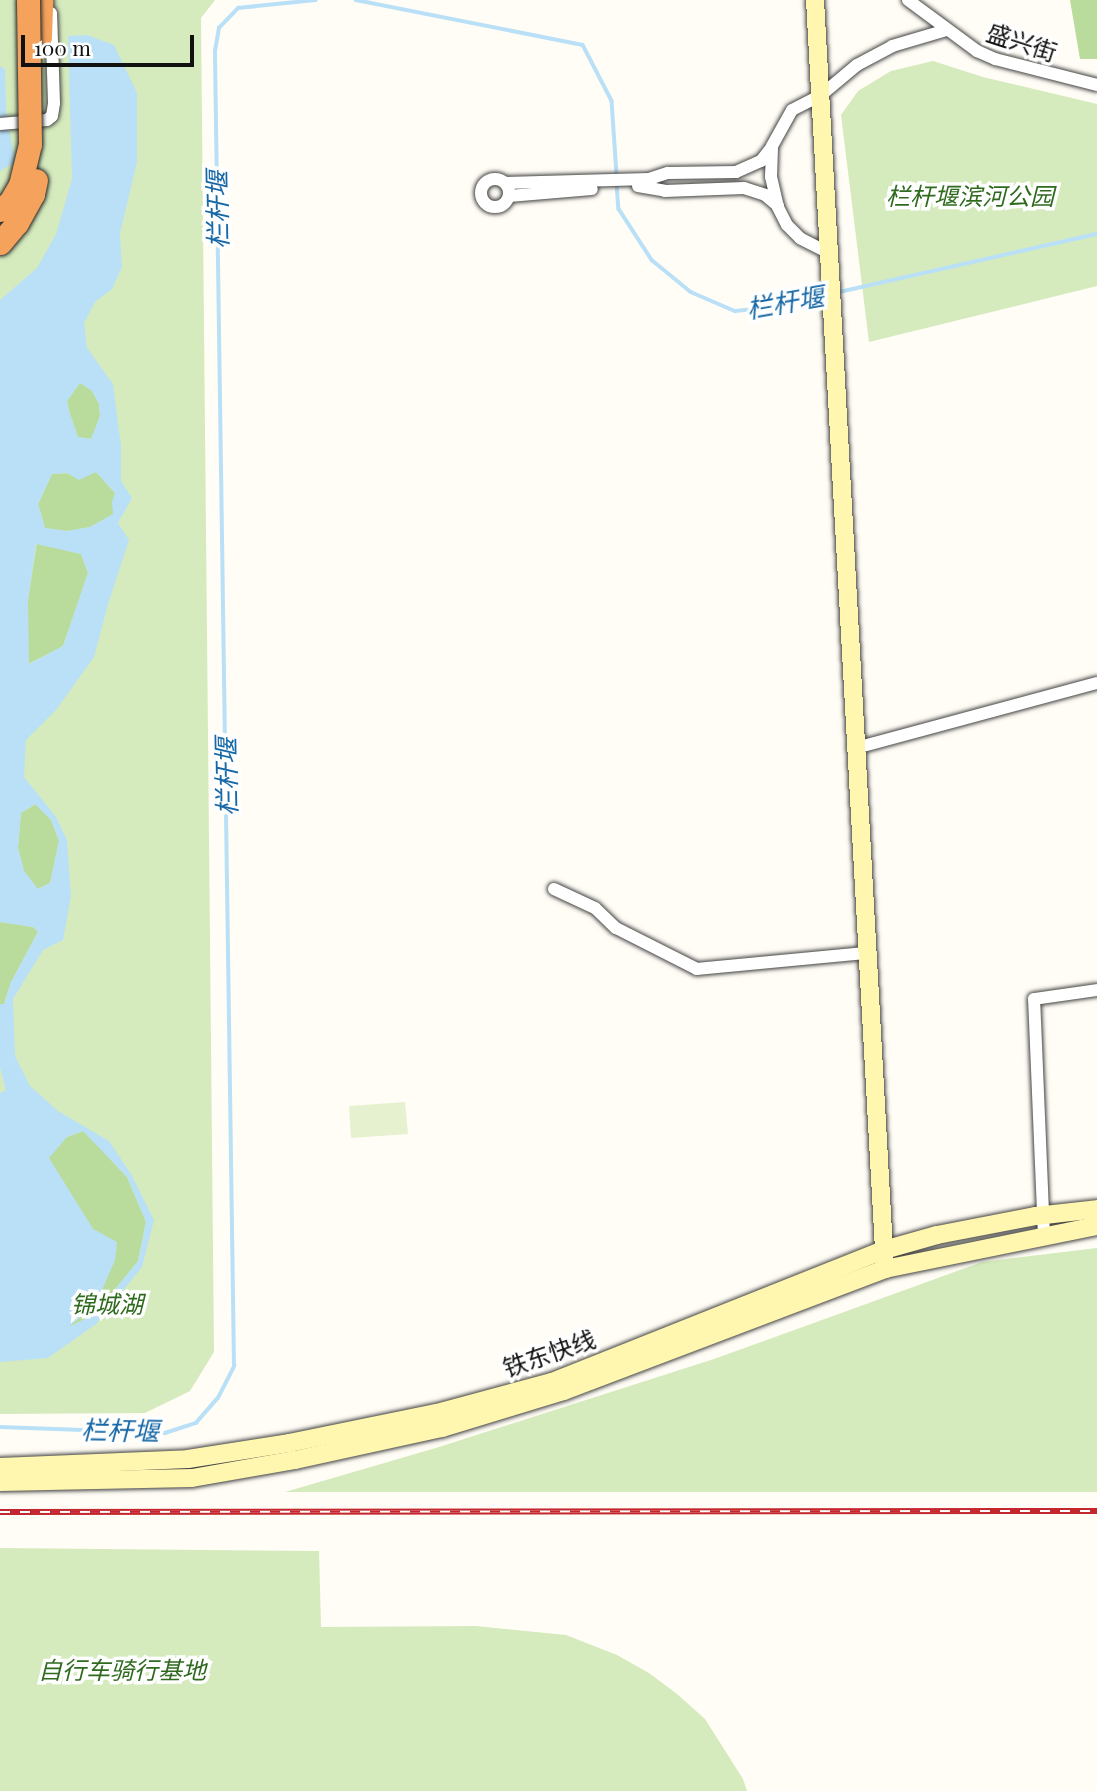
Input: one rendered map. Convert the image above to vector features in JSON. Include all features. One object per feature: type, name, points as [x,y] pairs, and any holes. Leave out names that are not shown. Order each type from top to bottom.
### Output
[{"type":"highway","points":[[0,210],[10,202],[20,185],[30,144],[28,0]]},
{"type":"highway","points":[[0,243],[17,223],[33,194],[41,154],[41,0]]},
{"type":"main road","points":[[815,0],[885,1269]]},
{"type":"main road","name":"铁东快线","points":[[0,1467],[188,1460],[437,1413],[552,1382],[884,1250],[937,1235],[1097,1209]]},
{"type":"main road","name":"铁东快线","points":[[0,1482],[191,1478],[295,1460],[442,1428],[564,1391],[885,1269],[1097,1226]]},
{"type":"street","points":[[0,124],[47,120],[52,116],[54,103],[51,0]]},
{"type":"street","name":"盛兴街","points":[[908,0],[962,43],[995,59],[1097,85]]},
{"type":"street","points":[[507,190],[640,182],[668,173],[736,172],[761,161],[792,110],[820,96],[875,55],[946,30]]},
{"type":"street","points":[[772,146],[771,177],[778,206],[787,225],[828,260]]},
{"type":"street","points":[[640,182],[665,191],[744,188],[765,195],[778,206]]},
{"type":"street","points":[[856,748],[1097,683]]},
{"type":"street","points":[[554,889],[595,908],[616,928],[698,969],[867,953]]},
{"type":"street","points":[[1044,1236],[1034,999],[1097,990]]},
{"type":"green space","name":"锦城湖","points":[[0,0],[215,0],[201,18],[214,1352],[190,1391],[145,1413],[0,1414]]},
{"type":"green space","points":[[1070,0],[1097,0],[1097,59],[1080,59]]},
{"type":"green space","name":"栏杆堰滨河公园","points":[[933,61],[983,77],[1097,104],[1097,286],[869,342],[841,115],[858,91],[891,71]]},
{"type":"green space","points":[[80,382],[92,391],[99,404],[100,416],[92,439],[78,437],[69,411],[67,401]]},
{"type":"green space","points":[[96,472],[115,493],[114,514],[90,527],[67,531],[45,528],[38,504],[52,474]]},
{"type":"green space","points":[[37,543],[81,554],[88,573],[63,646],[28,664],[28,600]]},
{"type":"green space","points":[[36,804],[51,820],[59,841],[50,883],[37,889],[24,871],[18,848],[21,813]]},
{"type":"green space","points":[[0,922],[33,927],[38,932],[11,982],[4,1004],[0,1004]]},
{"type":"green space","points":[[405,1102],[408,1134],[351,1138],[349,1106]]},
{"type":"green space","points":[[84,1131],[127,1177],[146,1222],[138,1261],[95,1314],[65,1329],[93,1229],[48,1158],[67,1137]]},
{"type":"green space","points":[[1097,1248],[1097,1492],[285,1492],[439,1447],[714,1359],[982,1262]]},
{"type":"green space","name":"自行车骑行基地","points":[[0,1548],[319,1551],[321,1627],[476,1626],[566,1635],[617,1655],[649,1673],[677,1694],[705,1719],[743,1779],[747,1791],[0,1791]]},
{"type":"water","name":"锦城湖","points":[[87,35],[114,45],[137,93],[137,162],[120,233],[122,267],[112,289],[95,302],[84,323],[87,348],[113,384],[121,446],[121,481],[132,498],[118,523],[129,540],[94,657],[56,710],[26,740],[24,777],[56,817],[67,840],[71,896],[63,940],[43,950],[13,999],[15,1056],[30,1086],[58,1111],[109,1141],[131,1174],[154,1220],[142,1267],[96,1324],[48,1358],[0,1362],[0,1093],[6,1090],[0,1068],[0,1004],[4,1004],[11,982],[38,932],[33,927],[0,922],[0,300],[37,268],[56,234],[72,179],[68,36]],"holes":[[[80,383],[92,391],[99,404],[100,416],[91,439],[78,437],[67,401]],[[96,472],[115,493],[112,502],[113,514],[90,527],[67,531],[45,528],[38,504],[52,474],[67,473],[79,480]],[[36,544],[81,554],[88,573],[63,646],[29,664],[28,600]],[[35,804],[51,820],[59,841],[50,883],[38,889],[24,871],[18,848],[21,813]],[[83,1131],[127,1177],[146,1222],[138,1261],[95,1314],[69,1327],[97,1302],[115,1260],[117,1242],[93,1229],[49,1158],[67,1137]]]},
{"type":"water","points":[[0,66],[5,69],[6,111],[15,162],[0,171]]},
{"type":"waterway","name":"栏杆堰","points":[[0,1427],[165,1433],[196,1423],[218,1398],[234,1366],[215,51],[219,28],[238,8],[316,0]]},
{"type":"waterway","name":"栏杆堰","points":[[356,0],[583,45],[612,101],[617,175]]},
{"type":"waterway","name":"栏杆堰","points":[[617,183],[619,209],[652,260],[691,292],[735,311],[775,307],[824,296]]},
{"type":"waterway","name":"栏杆堰","points":[[835,293],[1097,234]]},
{"type":"railway","points":[[0,1512],[1097,1511]]}]
